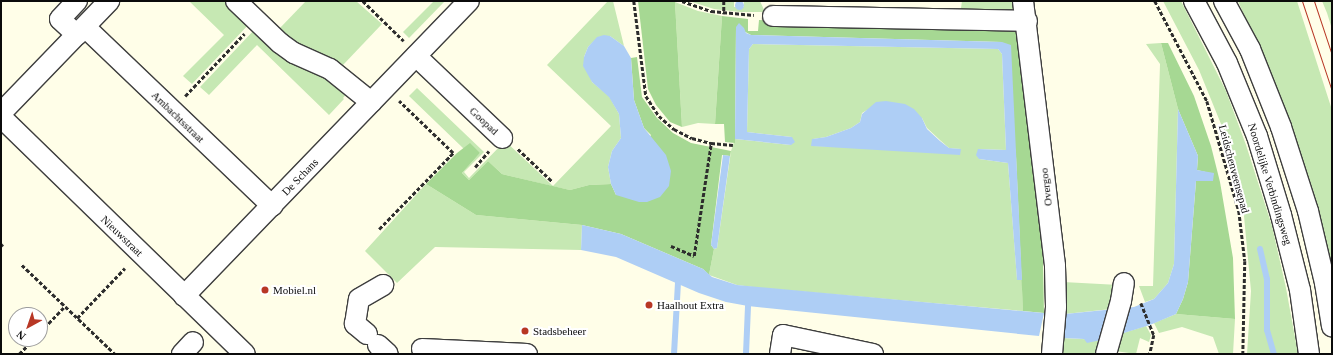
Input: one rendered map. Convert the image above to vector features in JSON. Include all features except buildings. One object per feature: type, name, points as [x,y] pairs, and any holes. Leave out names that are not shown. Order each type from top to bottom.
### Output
[{"type":"street","points":[[1,113],[109,1]]},
{"type":"street","points":[[236,1],[280,43],[294,53],[330,69],[371,102]]},
{"type":"street","name":"De Schans","points":[[184,296],[469,1]]},
{"type":"street","name":"Overgoo","points":[[1023,1],[1027,21],[1055,266],[1056,307],[1052,354]]},
{"type":"street","name":"Noordelijke Verbindingsweg","points":[[1194,1],[1227,63],[1257,136],[1281,215],[1300,290],[1309,354]]},
{"type":"street","points":[[1224,1],[1250,49],[1281,126],[1308,211],[1325,283],[1332,326]]},
{"type":"street","name":"Ambachtsstraat","points":[[71,3],[60,19],[81,31],[171,110],[272,206]]},
{"type":"street","points":[[785,11],[1027,21]]},
{"type":"street","name":"Goopad","points":[[416,56],[502,138]]},
{"type":"street","name":"Nieuwstraat","points":[[1,117],[245,354]]},
{"type":"street","points":[[377,344],[355,324],[359,299],[383,285]]},
{"type":"street","points":[[1108,349],[1128,294]]},
{"type":"street","points":[[780,354],[783,335],[873,354]]},
{"type":"street","points":[[427,354],[422,349],[527,354]]},
{"type":"path","points":[[363,1],[409,46],[416,56]]},
{"type":"path","points":[[634,1],[646,96],[660,116],[674,129],[692,138],[711,143],[733,145]]},
{"type":"path","points":[[682,1],[724,14],[747,14]]},
{"type":"path","points":[[724,1],[724,14]]},
{"type":"path","name":"Leidschenveensepad","points":[[1155,1],[1207,101],[1237,205],[1245,261],[1243,354]]},
{"type":"path","points":[[171,110],[232,47]]},
{"type":"path","points":[[378,229],[453,153],[385,88]]},
{"type":"path","name":"Goopad","points":[[502,138],[507,138],[553,182]]},
{"type":"path","points":[[671,246],[694,256],[711,143]]},
{"type":"path","points":[[22,264],[115,354]]},
{"type":"path","points":[[78,318],[125,268]]},
{"type":"path","points":[[1128,294],[1151,326],[1154,335],[1150,354]]},
{"type":"path","points":[[48,324],[65,306]]},
{"type":"green space","points":[[189,1],[229,1],[251,22],[192,84],[183,76],[224,35]]},
{"type":"green space","points":[[306,1],[356,1],[382,24],[343,65],[302,47],[279,29]]},
{"type":"green space","points":[[434,1],[445,1],[409,38],[403,32]]},
{"type":"green space","points":[[608,1],[613,1],[624,46],[610,36],[598,37],[588,47],[584,57],[592,82],[609,96],[619,114],[621,138],[612,151],[608,167],[611,184],[589,185],[570,190],[552,186],[502,174],[488,161],[469,180],[462,173],[480,153],[464,149],[409,96],[417,88],[484,152],[464,172],[469,178],[505,141],[553,186],[611,126],[547,65]]},
{"type":"green space","points":[[638,1],[675,2],[682,127],[670,122],[656,105],[648,89]]},
{"type":"green space","points":[[689,1],[734,1],[734,7],[744,7],[744,1],[760,1],[765,12],[740,12],[714,9]]},
{"type":"green space","points":[[962,1],[1015,1],[1016,18],[960,15]]},
{"type":"green space","points":[[1163,1],[1181,1],[1226,91],[1246,145],[1272,226],[1286,288],[1298,354],[1247,354],[1251,291],[1244,216],[1221,124],[1199,70]]},
{"type":"green space","points":[[1238,1],[1297,1],[1332,110],[1332,268],[1313,190],[1287,114]]},
{"type":"green space","points":[[1322,1],[1332,1],[1332,29],[1327,13]]},
{"type":"green space","points":[[675,2],[698,11],[722,16],[715,124],[698,123],[682,127]]},
{"type":"green space","points":[[722,16],[748,19],[748,31],[758,31],[759,20],[1011,30],[1019,34],[1042,213],[1044,313],[1023,311],[1016,156],[1002,42],[751,35],[736,27],[735,143],[725,142],[724,124],[715,124]]},
{"type":"green space","points":[[256,28],[349,91],[343,98],[344,99],[329,115],[257,45],[209,95],[200,87]]},
{"type":"green space","points":[[1161,43],[1178,109],[1174,264],[1168,283],[1154,299],[1145,302],[1139,286],[1153,286],[1160,64],[1146,44]]},
{"type":"green space","points":[[1161,43],[1168,43],[1194,96],[1211,146],[1220,182],[1233,258],[1235,319],[1176,314],[1183,299],[1188,282],[1196,181],[1214,174],[1197,170],[1198,156],[1178,109]]},
{"type":"green space","points":[[753,44],[998,49],[1002,54],[1006,150],[978,149],[979,159],[1008,163],[1017,279],[1022,280],[1023,311],[761,288],[737,285],[709,275],[714,249],[717,248],[731,151],[735,139],[791,145],[792,137],[747,132],[749,49]],"holes":[[[867,110],[922,118],[927,128],[949,148],[961,149],[812,146],[813,139],[826,137],[851,128],[860,122],[862,113]]]},
{"type":"green space","points":[[637,57],[642,97],[657,118],[673,133],[691,143],[731,151],[730,156],[722,155],[711,245],[714,249],[709,275],[703,269],[621,234],[582,225],[476,215],[426,184],[457,153],[470,143],[480,153],[462,173],[469,180],[488,161],[502,174],[570,190],[589,185],[611,184],[616,195],[651,135],[644,128],[634,100],[631,58]]},
{"type":"green space","points":[[426,184],[476,215],[582,225],[581,250],[435,247],[397,283],[365,251]]},
{"type":"green space","points":[[1063,282],[1119,285],[1111,309],[1065,314]]},
{"type":"green space","points":[[1176,314],[1235,319],[1233,354],[1219,354],[1213,337],[1182,327],[1159,333],[1154,323]]},
{"type":"green space","points":[[1146,326],[1151,335],[1149,342],[1140,338],[1136,354],[1115,351],[1120,334]]},
{"type":"green space","points":[[1062,338],[1101,340],[1097,354],[1060,354]]},
{"type":"water","points":[[739,0],[744,5],[739,10],[734,5]]},
{"type":"water","points":[[739,23],[744,28],[746,33],[751,35],[1002,42],[1011,45],[1022,280],[1017,280],[1008,163],[979,159],[976,155],[978,149],[1006,150],[1002,54],[998,49],[753,44],[749,49],[747,132],[792,137],[795,142],[791,145],[735,139],[736,27]]},
{"type":"water","points":[[604,35],[610,36],[624,46],[631,58],[634,100],[644,128],[666,155],[671,171],[669,186],[660,197],[647,202],[639,202],[616,195],[611,184],[608,167],[612,151],[621,138],[619,114],[609,97],[592,82],[583,66],[584,57],[588,47],[597,37]]},
{"type":"water","points":[[886,101],[905,104],[914,109],[922,118],[927,129],[940,141],[949,148],[961,149],[960,155],[811,146],[812,139],[826,137],[851,128],[860,122],[862,114],[876,102]]},
{"type":"water","points":[[1178,109],[1198,156],[1197,170],[1214,173],[1213,181],[1196,181],[1188,282],[1183,299],[1176,314],[1150,325],[1087,343],[1084,339],[1062,338],[1065,314],[1134,307],[1154,299],[1168,283],[1174,264]]},
{"type":"water","points":[[723,155],[730,156],[717,248],[714,249],[711,245]]},
{"type":"water","points":[[582,225],[621,234],[703,269],[712,277],[737,285],[1044,313],[1039,336],[748,306],[726,302],[699,293],[616,257],[581,250]]},
{"type":"waterway","points":[[1260,249],[1267,279],[1267,330],[1274,354]]},
{"type":"waterway","points":[[674,354],[678,283]]},
{"type":"waterway","points":[[746,354],[748,306]]},
{"type":"tram line","points":[[1302,1],[1332,91]]},
{"type":"tram line","points":[[1314,1],[1332,55]]},
{"type":"place","name":"Mobiel.nl","points":[[265,290]]},
{"type":"place","name":"Haalhout Extra","points":[[649,305]]},
{"type":"place","name":"Stadsbeheer","points":[[525,331]]}]
